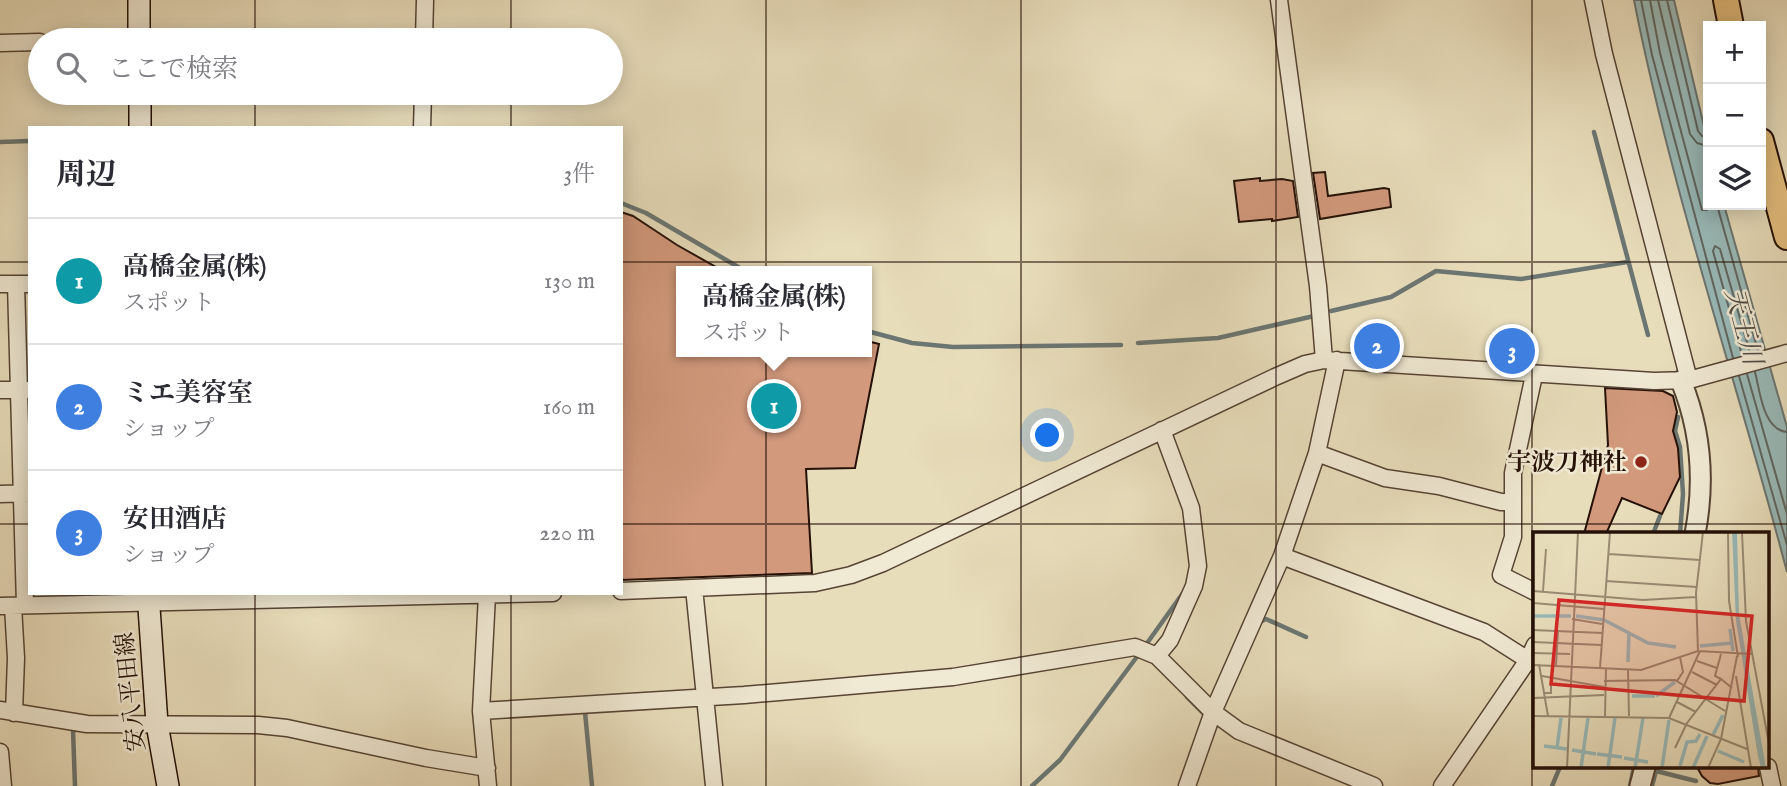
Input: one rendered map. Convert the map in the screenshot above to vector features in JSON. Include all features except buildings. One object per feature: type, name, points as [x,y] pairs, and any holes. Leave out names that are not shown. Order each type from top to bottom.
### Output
[{"type":"main road","points":[[139,0],[139,28]]},
{"type":"main road","points":[[1726,0],[1730,21]]},
{"type":"main road","points":[[140,105],[140,126]]},
{"type":"main road","points":[[1763,147],[1787,237]]},
{"type":"main road","name":"安八平田線","points":[[148,598],[157,724],[168,786]]},
{"type":"street","points":[[424,28],[425,0]]},
{"type":"street","points":[[1187,786],[1213,712],[1282,556],[1317,453],[1330,360],[1279,0]]},
{"type":"street","points":[[1593,0],[1691,406],[1702,477],[1701,506],[1695,532]]},
{"type":"street","points":[[0,43],[28,43]]},
{"type":"street","points":[[422,126],[423,105]]},
{"type":"street","points":[[15,284],[25,390],[26,493],[13,606],[16,658],[7,711],[87,724],[258,725],[287,728],[426,758],[487,768]]},
{"type":"street","points":[[623,591],[815,583],[851,575],[883,563],[1306,364],[1330,360],[1534,374],[1685,380],[1787,353]]},
{"type":"street","points":[[1533,591],[1502,575],[1513,537],[1513,473],[1534,374]]},
{"type":"street","points":[[0,390],[25,390]]},
{"type":"street","points":[[1157,656],[1170,640],[1194,586],[1198,566],[1191,508],[1162,430]]},
{"type":"street","points":[[1317,453],[1385,478],[1439,486],[1501,502],[1513,502]]},
{"type":"street","points":[[0,494],[26,493]]},
{"type":"street","points":[[1282,556],[1484,632],[1528,660]]},
{"type":"street","points":[[694,589],[714,786]]},
{"type":"street","points":[[13,606],[148,598],[361,595]]},
{"type":"street","points":[[460,595],[509,595]]},
{"type":"street","points":[[487,596],[481,711],[488,786]]},
{"type":"street","points":[[481,711],[706,698],[953,677],[1135,647],[1157,656],[1213,712],[1239,731],[1374,786]]},
{"type":"street","points":[[1442,786],[1533,649]]},
{"type":"street","points":[[0,752],[4,786]]},
{"type":"street","points":[[1640,786],[1645,768]]},
{"type":"street","points":[[1768,768],[1772,786]]},
{"type":"water","name":"天王川","points":[[1634,0],[1674,0],[1703,122],[1703,210],[1725,210],[1787,427],[1787,572],[1686,216],[1649,72]]},
{"type":"waterway","points":[[1594,132],[1648,335]]},
{"type":"waterway","points":[[0,142],[28,141]]},
{"type":"waterway","points":[[623,204],[646,213],[736,266]]},
{"type":"waterway","points":[[1331,311],[1391,297],[1436,271],[1521,279],[1627,262]]},
{"type":"waterway","points":[[1138,343],[1218,338],[1314,316]]},
{"type":"waterway","points":[[872,332],[912,343],[953,347],[1121,345]]},
{"type":"waterway","points":[[1678,417],[1675,431],[1680,447],[1683,494],[1680,532]]},
{"type":"waterway","points":[[1654,532],[1660,516]]},
{"type":"waterway","points":[[1145,646],[1183,593]]},
{"type":"waterway","points":[[1260,622],[1266,619],[1306,637]]},
{"type":"waterway","points":[[1032,786],[1060,760],[1139,654]]},
{"type":"waterway","points":[[1187,697],[1203,713]]},
{"type":"waterway","points":[[588,712],[585,712],[592,786]]},
{"type":"waterway","points":[[75,786],[73,730],[76,730]]},
{"type":"waterway","points":[[1552,786],[1560,768]]},
{"type":"waterway","points":[[1630,786],[1634,768]]},
{"type":"waterway","points":[[1652,786],[1657,768]]},
{"type":"waterway","points":[[1656,771],[1696,781]]},
{"type":"place","name":"ミエ美容室","points":[[1377,346]]},
{"type":"place","name":"安田酒店","points":[[1512,351]]},
{"type":"place","name":"高橋金属(株)","points":[[774,406]]},
{"type":"place","name":"宇波刀神社","points":[[1641,462]]}]
